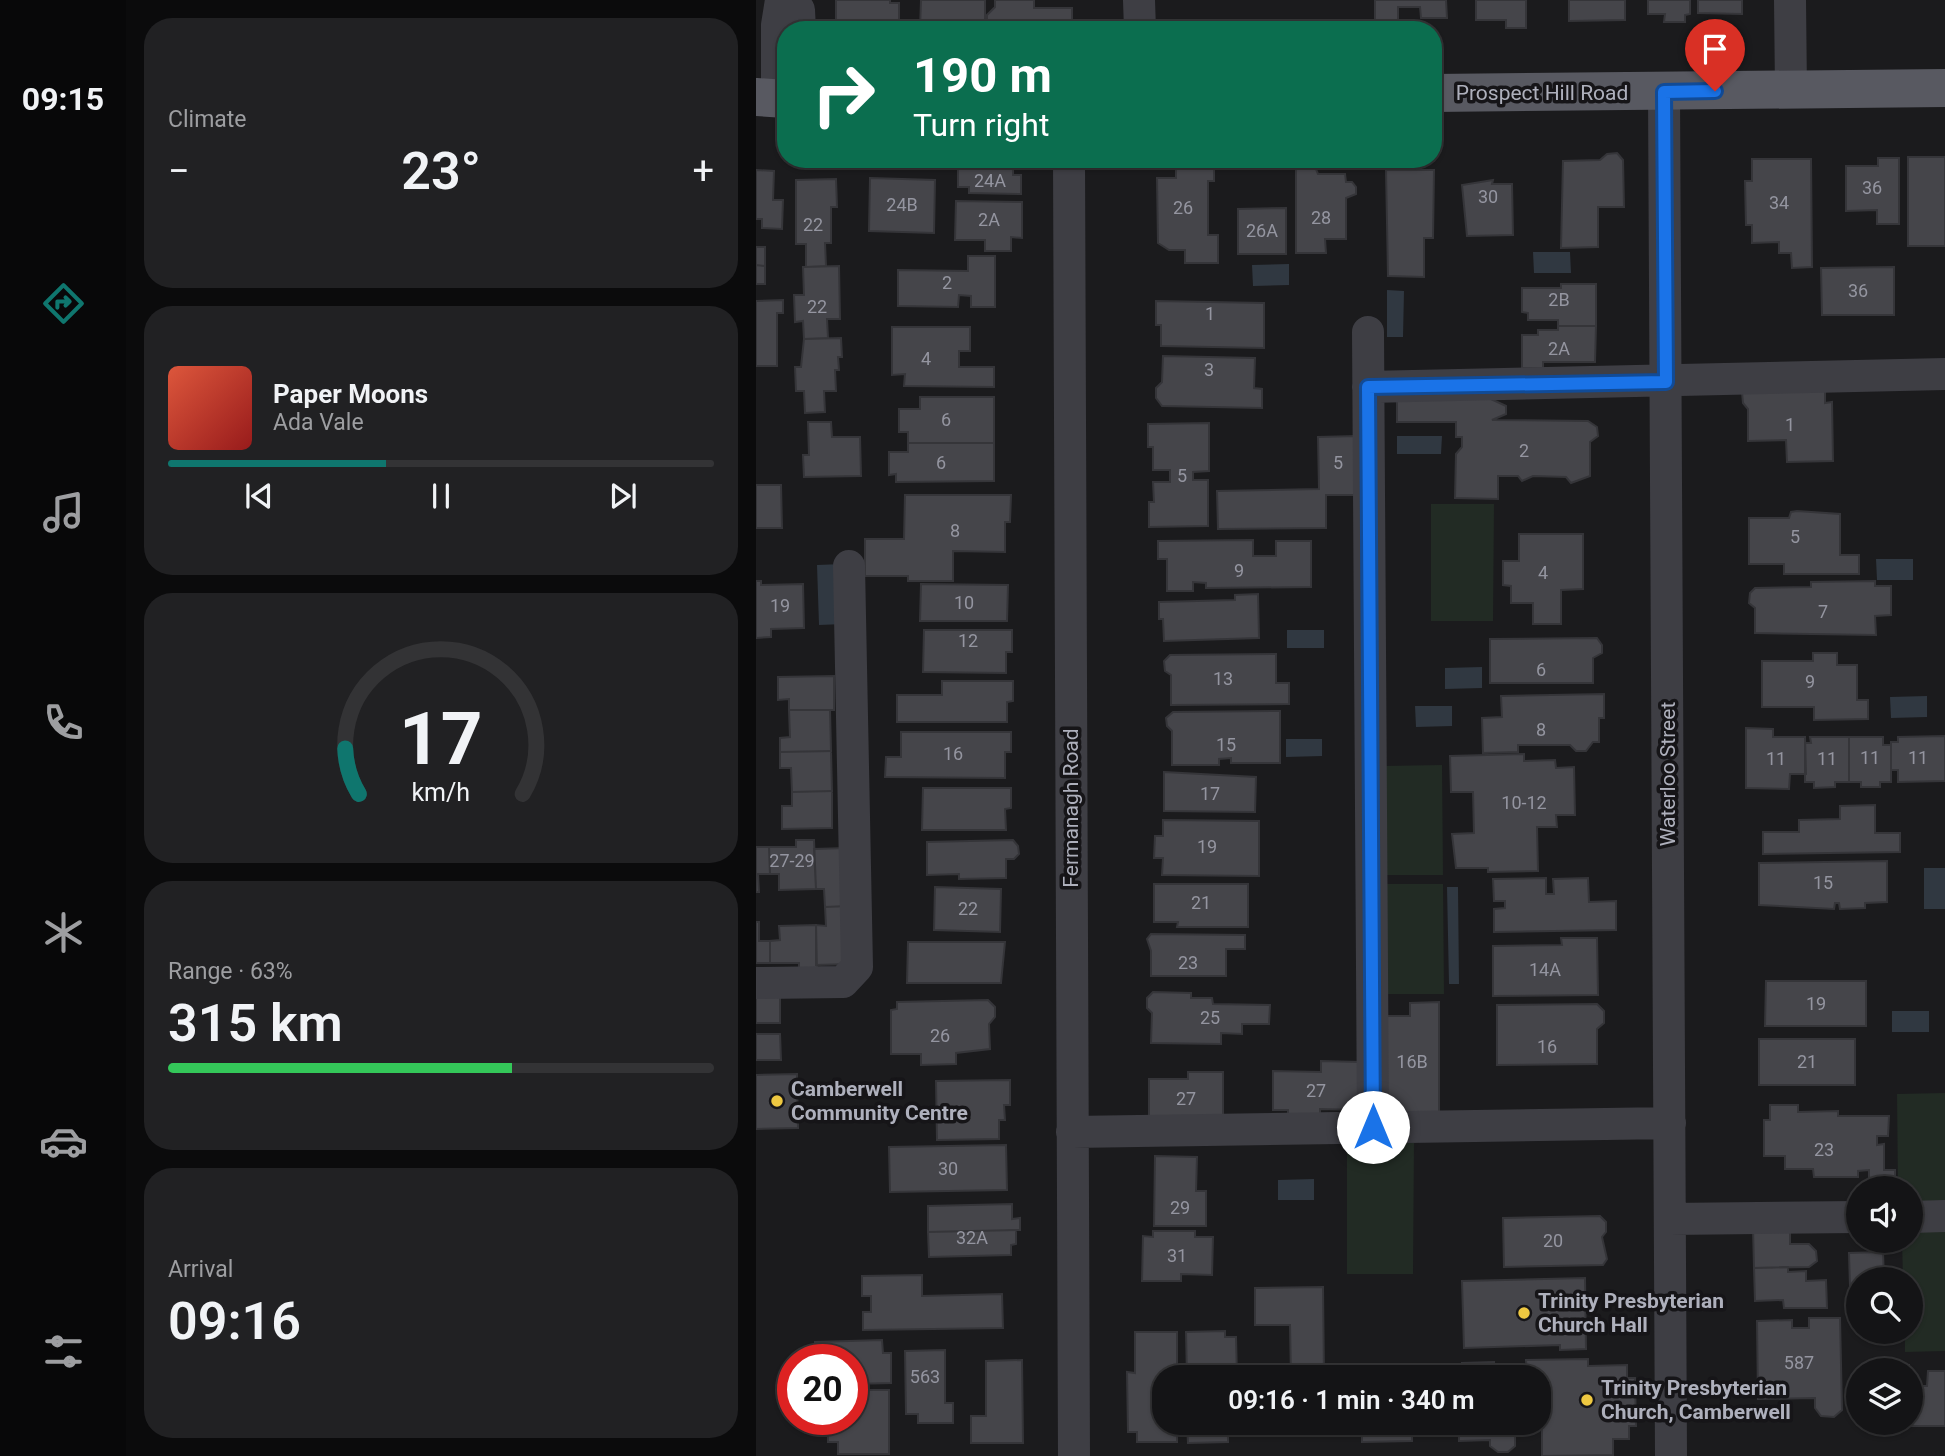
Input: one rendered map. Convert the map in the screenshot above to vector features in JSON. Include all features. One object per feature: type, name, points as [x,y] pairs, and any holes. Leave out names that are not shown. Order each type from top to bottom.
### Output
[{"type":"main road","name":"Prospect Hill Road","points":[[1442,93],[1945,88]]},
{"type":"street","points":[[778,21],[781,0]]},
{"type":"street","points":[[793,0],[799,10],[800,21]]},
{"type":"street","points":[[1139,0],[1140,21]]},
{"type":"street","points":[[1790,0],[1791,91]]},
{"type":"street","points":[[769,99],[777,25]]},
{"type":"street","name":"Waterloo Street","points":[[1664,92],[1671,1456]]},
{"type":"street","name":"Fermanagh Road","points":[[1069,168],[1074,1456]]},
{"type":"street","points":[[1368,332],[1373,1127]]},
{"type":"street","points":[[1368,387],[1945,374]]},
{"type":"street","points":[[756,983],[843,982],[857,967],[849,566]]},
{"type":"street","points":[[1072,1132],[1670,1123]]},
{"type":"street","points":[[1923,1217],[1945,1216]]},
{"type":"street","points":[[1670,1219],[1846,1217]]},
{"type":"shaded area","points":[[1533,252],[1570,252],[1571,273],[1534,273]]},
{"type":"shaded area","points":[[1289,264],[1289,285],[1253,286],[1252,265]]},
{"type":"shaded area","points":[[1387,290],[1404,291],[1403,337],[1387,337]]},
{"type":"shaded area","points":[[1397,436],[1442,436],[1441,454],[1397,454]]},
{"type":"shaded area","points":[[1431,504],[1494,504],[1493,621],[1431,621]]},
{"type":"shaded area","points":[[1876,559],[1913,559],[1913,580],[1877,580]]},
{"type":"shaded area","points":[[843,564],[844,624],[819,625],[817,565]]},
{"type":"shaded area","points":[[1287,630],[1324,630],[1324,648],[1287,648]]},
{"type":"shaded area","points":[[1482,667],[1482,688],[1445,689],[1445,668]]},
{"type":"shaded area","points":[[1927,696],[1927,717],[1891,718],[1890,697]]},
{"type":"shaded area","points":[[1415,706],[1452,706],[1452,726],[1416,727]]},
{"type":"shaded area","points":[[1286,739],[1322,739],[1322,756],[1286,757]]},
{"type":"shaded area","points":[[1442,765],[1443,875],[1384,875],[1383,766]]},
{"type":"shaded area","points":[[1924,868],[1945,868],[1945,909],[1924,909]]},
{"type":"shaded area","points":[[1385,884],[1443,884],[1444,994],[1385,994]]},
{"type":"shaded area","points":[[1447,887],[1458,887],[1459,984],[1449,984]]},
{"type":"shaded area","points":[[1892,1011],[1929,1011],[1929,1032],[1892,1032]]},
{"type":"shaded area","points":[[1945,1093],[1945,1205],[1923,1205],[1923,1176],[1898,1176],[1897,1094]]},
{"type":"shaded area","points":[[1347,1143],[1414,1143],[1413,1274],[1347,1274]]},
{"type":"shaded area","points":[[1314,1179],[1314,1200],[1278,1200],[1278,1180]]},
{"type":"shaded area","points":[[1945,1229],[1945,1351],[1905,1352],[1905,1344],[1923,1344],[1923,1267],[1903,1267],[1902,1253],[1923,1253],[1923,1230]]},
{"type":"building","points":[[836,0],[890,0],[890,3],[899,3],[899,21],[836,21]]},
{"type":"building","points":[[921,0],[985,0],[985,21],[920,21]]},
{"type":"building","points":[[995,0],[1034,0],[1034,8],[1072,8],[1072,21],[987,21],[987,15],[995,7]]},
{"type":"building","points":[[1375,0],[1446,0],[1447,18],[1421,18],[1420,7],[1398,7],[1398,21],[1375,21]]},
{"type":"building","points":[[1476,0],[1526,0],[1526,28],[1506,28],[1506,20],[1476,20]]},
{"type":"building","points":[[1569,0],[1625,0],[1625,20],[1569,21]]},
{"type":"building","points":[[1648,0],[1690,0],[1690,14],[1685,15],[1685,22],[1664,22],[1665,14],[1648,14]]},
{"type":"building","points":[[1698,0],[1742,0],[1742,14],[1698,13]]},
{"type":"building","points":[[1617,153],[1623,160],[1624,207],[1598,207],[1598,247],[1561,248],[1563,161],[1600,160],[1607,154]]},
{"type":"building","points":[[1908,157],[1945,157],[1945,246],[1908,246]]},
{"type":"building","points":[[1878,158],[1899,158],[1899,224],[1877,224],[1877,210],[1846,211],[1846,166],[1878,166]]},
{"type":"building","points":[[1752,159],[1811,159],[1812,267],[1792,268],[1791,253],[1779,253],[1779,242],[1752,243],[1752,225],[1746,225],[1745,181],[1752,181]]},
{"type":"building","points":[[958,168],[1013,168],[1013,175],[1021,175],[1021,194],[969,193],[969,187],[958,187]]},
{"type":"building","points":[[1176,168],[1214,168],[1214,181],[1208,181],[1208,235],[1218,235],[1218,263],[1185,263],[1185,250],[1169,250],[1158,243],[1157,178],[1176,178]]},
{"type":"building","points":[[1296,168],[1316,168],[1318,174],[1345,174],[1346,182],[1352,182],[1356,187],[1356,194],[1346,198],[1346,239],[1325,239],[1326,253],[1296,253]]},
{"type":"building","points":[[756,170],[774,171],[773,200],[783,200],[782,229],[762,228],[762,219],[756,219]]},
{"type":"building","points":[[1386,170],[1434,170],[1433,238],[1424,238],[1424,277],[1388,276]]},
{"type":"building","points":[[870,178],[935,180],[934,233],[869,231]]},
{"type":"building","points":[[836,179],[837,207],[831,207],[831,243],[825,243],[826,266],[806,267],[806,244],[796,244],[796,180]]},
{"type":"building","points":[[1493,180],[1492,184],[1512,184],[1513,235],[1467,236],[1462,185]]},
{"type":"building","points":[[956,201],[1022,202],[1022,238],[1011,237],[1011,251],[985,251],[985,240],[955,240]]},
{"type":"building","points":[[1286,208],[1286,254],[1238,254],[1238,209]]},
{"type":"building","points":[[756,247],[765,247],[765,266],[756,265]]},
{"type":"building","points":[[968,256],[995,256],[995,307],[971,307],[971,296],[959,295],[958,307],[898,306],[898,270],[968,271]]},
{"type":"building","points":[[756,265],[765,266],[765,284],[756,284]]},
{"type":"building","points":[[839,266],[840,319],[827,319],[828,338],[804,339],[803,321],[795,322],[794,295],[804,295],[803,267]]},
{"type":"building","points":[[1894,267],[1894,315],[1822,315],[1821,268]]},
{"type":"building","points":[[1561,284],[1596,284],[1596,326],[1558,326],[1558,320],[1528,320],[1528,313],[1522,312],[1522,288],[1561,288]]},
{"type":"building","points":[[783,300],[783,313],[777,313],[777,366],[756,366],[756,301]]},
{"type":"building","points":[[1156,301],[1264,303],[1264,348],[1161,346],[1161,325],[1156,325]]},
{"type":"building","points":[[1558,326],[1596,326],[1595,362],[1543,362],[1543,368],[1522,368],[1522,335],[1538,335],[1538,330],[1558,330]]},
{"type":"building","points":[[892,327],[970,327],[970,351],[959,351],[959,367],[994,367],[994,387],[904,386],[905,374],[892,375]]},
{"type":"building","points":[[841,338],[842,357],[838,357],[839,370],[835,370],[836,391],[824,391],[825,412],[805,413],[804,391],[796,391],[795,367],[801,367],[804,339]]},
{"type":"building","points":[[1163,356],[1255,358],[1254,388],[1262,389],[1262,408],[1162,406],[1156,398],[1156,388],[1162,382]]},
{"type":"building","points":[[1825,385],[1825,403],[1832,402],[1833,461],[1787,462],[1786,440],[1748,441],[1748,409],[1743,403],[1742,392]]},
{"type":"building","points":[[920,397],[994,397],[994,443],[908,443],[908,432],[899,432],[899,409],[920,409]]},
{"type":"building","points":[[1397,399],[1491,399],[1506,406],[1506,414],[1492,420],[1588,421],[1597,427],[1598,436],[1590,442],[1590,476],[1571,483],[1566,477],[1533,476],[1522,481],[1518,476],[1498,476],[1498,499],[1455,498],[1456,454],[1462,447],[1462,437],[1456,437],[1456,422],[1397,422]]},
{"type":"building","points":[[808,422],[831,422],[832,437],[860,437],[861,476],[804,477],[803,455],[809,455]]},
{"type":"building","points":[[1209,423],[1209,471],[1193,472],[1193,480],[1208,480],[1208,526],[1149,527],[1149,502],[1154,502],[1153,482],[1170,482],[1170,470],[1153,470],[1153,447],[1148,447],[1148,424]]},
{"type":"building","points":[[1356,436],[1357,495],[1326,495],[1326,528],[1218,529],[1217,491],[1319,489],[1318,437]]},
{"type":"building","points":[[908,443],[994,443],[994,481],[896,482],[896,474],[889,475],[889,452],[908,452]]},
{"type":"building","points":[[756,485],[781,485],[782,528],[756,528]]},
{"type":"building","points":[[905,495],[1011,495],[1010,522],[1005,522],[1005,552],[953,551],[953,581],[908,581],[908,576],[865,576],[865,539],[904,539]]},
{"type":"building","points":[[1791,512],[1840,514],[1840,555],[1859,555],[1859,574],[1784,574],[1784,564],[1749,564],[1749,518],[1789,518]]},
{"type":"building","points":[[1519,534],[1583,534],[1583,589],[1561,590],[1561,624],[1533,624],[1533,603],[1511,603],[1511,586],[1503,585],[1503,561],[1519,561]]},
{"type":"building","points":[[1253,540],[1253,556],[1276,556],[1276,541],[1311,541],[1311,587],[1206,588],[1206,583],[1193,582],[1193,591],[1167,591],[1167,559],[1158,559],[1158,541]]},
{"type":"building","points":[[756,581],[761,581],[761,585],[803,584],[804,628],[771,629],[771,637],[756,638]]},
{"type":"building","points":[[1875,581],[1875,586],[1891,586],[1891,615],[1875,616],[1876,635],[1755,633],[1755,608],[1749,603],[1750,593],[1755,588],[1811,587],[1811,582]]},
{"type":"building","points":[[921,584],[1008,585],[1007,621],[920,621]]},
{"type":"building","points":[[1258,594],[1259,638],[1164,641],[1163,619],[1159,619],[1159,602],[1235,600],[1235,595]]},
{"type":"building","points":[[924,630],[1012,630],[1012,652],[1006,652],[1006,673],[923,672]]},
{"type":"building","points":[[1597,638],[1602,645],[1602,653],[1593,658],[1593,683],[1490,683],[1490,639]]},
{"type":"building","points":[[1813,653],[1837,653],[1837,665],[1857,665],[1857,700],[1868,700],[1868,719],[1814,720],[1814,707],[1762,707],[1762,661],[1813,661]]},
{"type":"building","points":[[1276,654],[1276,683],[1289,683],[1289,704],[1171,705],[1171,675],[1165,671],[1164,661],[1170,655]]},
{"type":"building","points":[[834,676],[834,710],[789,710],[789,699],[778,700],[778,677]]},
{"type":"building","points":[[942,681],[1013,681],[1013,701],[1007,702],[1007,722],[897,722],[897,695],[942,695]]},
{"type":"building","points":[[1604,694],[1604,718],[1599,718],[1599,742],[1593,742],[1586,751],[1576,751],[1570,745],[1518,745],[1518,752],[1483,753],[1482,718],[1502,717],[1501,696]]},
{"type":"building","points":[[789,710],[830,710],[831,751],[780,752],[780,738],[790,737]]},
{"type":"building","points":[[1280,711],[1280,763],[1231,763],[1231,758],[1219,759],[1219,765],[1172,765],[1172,731],[1167,726],[1166,718],[1173,712]]},
{"type":"building","points":[[1746,728],[1773,729],[1773,737],[1805,737],[1806,774],[1790,774],[1789,789],[1746,788]]},
{"type":"building","points":[[901,732],[1011,732],[1011,752],[1005,752],[1005,778],[885,777],[886,757],[901,757]]},
{"type":"building","points":[[1945,736],[1945,781],[1898,782],[1898,770],[1891,770],[1891,742],[1898,742],[1898,737]]},
{"type":"building","points":[[1810,737],[1849,737],[1849,782],[1835,782],[1835,787],[1814,788],[1814,782],[1805,782],[1805,743],[1811,743]]},
{"type":"building","points":[[1849,737],[1883,737],[1883,745],[1891,745],[1891,782],[1880,782],[1880,787],[1861,787],[1861,782],[1849,782]]},
{"type":"building","points":[[831,751],[832,791],[792,792],[791,768],[780,768],[780,752]]},
{"type":"building","points":[[1524,754],[1524,761],[1555,760],[1556,768],[1574,767],[1575,815],[1556,815],[1557,827],[1537,827],[1538,871],[1488,872],[1488,868],[1456,868],[1452,834],[1474,833],[1473,792],[1451,792],[1450,756]]},
{"type":"building","points":[[1164,772],[1256,777],[1255,812],[1164,811]]},
{"type":"building","points":[[923,788],[1011,788],[1011,808],[1005,809],[1006,830],[922,830]]},
{"type":"building","points":[[832,791],[832,828],[782,829],[782,806],[792,806],[792,792]]},
{"type":"building","points":[[1875,805],[1875,833],[1900,833],[1900,852],[1763,854],[1763,832],[1799,832],[1799,820],[1840,819],[1840,806]]},
{"type":"building","points":[[1163,820],[1259,821],[1259,876],[1162,875],[1163,858],[1154,858],[1155,836],[1163,836]]},
{"type":"building","points":[[796,840],[814,840],[816,889],[779,890],[779,874],[770,874],[769,847],[796,847]]},
{"type":"building","points":[[1013,840],[1018,846],[1019,854],[1014,859],[1006,859],[1006,878],[959,879],[959,874],[927,875],[927,842]]},
{"type":"building","points":[[756,847],[769,847],[770,874],[758,874],[759,892],[756,892]]},
{"type":"building","points":[[847,848],[848,906],[825,907],[824,889],[816,889],[814,849]]},
{"type":"building","points":[[1887,861],[1887,902],[1865,903],[1865,908],[1840,909],[1839,903],[1835,903],[1834,909],[1759,905],[1759,863]]},
{"type":"building","points":[[1546,878],[1546,894],[1554,894],[1553,879],[1588,878],[1589,902],[1616,901],[1616,930],[1494,932],[1494,909],[1505,908],[1505,901],[1494,901],[1493,879]]},
{"type":"building","points":[[1154,884],[1248,884],[1248,927],[1177,927],[1178,922],[1154,922]]},
{"type":"building","points":[[935,887],[1001,889],[1000,932],[934,930]]},
{"type":"building","points":[[848,906],[850,964],[816,965],[816,925],[826,926],[825,907]]},
{"type":"building","points":[[756,922],[759,922],[759,941],[770,941],[770,963],[756,963]]},
{"type":"building","points":[[816,925],[817,972],[799,973],[799,963],[770,963],[770,941],[780,940],[779,926]]},
{"type":"building","points":[[1151,934],[1245,935],[1245,949],[1226,949],[1226,976],[1151,976],[1151,951],[1147,939]]},
{"type":"building","points":[[1561,938],[1597,938],[1598,995],[1493,996],[1493,946],[1562,945]]},
{"type":"building","points":[[908,942],[1005,942],[1001,983],[907,983]]},
{"type":"building","points":[[1766,981],[1866,981],[1866,1026],[1765,1026]]},
{"type":"building","points":[[1153,992],[1191,993],[1191,998],[1212,998],[1213,1004],[1270,1005],[1269,1024],[1242,1024],[1242,1034],[1221,1033],[1221,1044],[1151,1043],[1152,1013],[1147,1008],[1147,998]]},
{"type":"building","points":[[780,993],[780,1023],[756,1023],[756,994]]},
{"type":"building","points":[[988,1000],[995,1007],[995,1017],[989,1024],[990,1049],[956,1053],[956,1064],[921,1065],[921,1054],[891,1054],[891,1010],[897,1009],[897,1002]]},
{"type":"building","points":[[1439,1002],[1439,1115],[1395,1115],[1385,1108],[1385,1016],[1410,1016],[1410,1003]]},
{"type":"building","points":[[1597,1004],[1604,1011],[1604,1023],[1597,1029],[1597,1064],[1497,1065],[1497,1005]]},
{"type":"building","points":[[756,1034],[780,1034],[781,1060],[756,1060]]},
{"type":"building","points":[[1759,1039],[1855,1039],[1855,1085],[1759,1085]]},
{"type":"building","points":[[1321,1061],[1360,1062],[1359,1110],[1320,1109],[1320,1118],[1288,1117],[1288,1110],[1273,1110],[1273,1071],[1321,1072]]},
{"type":"building","points":[[1188,1072],[1223,1072],[1223,1119],[1149,1119],[1149,1079],[1188,1079]]},
{"type":"building","name":"Camberwell Community Centre","points":[[797,1074],[798,1128],[756,1129],[756,1075]]},
{"type":"building","points":[[1010,1080],[1010,1105],[1004,1105],[1005,1120],[999,1120],[999,1139],[937,1140],[936,1081]]},
{"type":"building","points":[[1770,1105],[1798,1105],[1798,1112],[1838,1111],[1838,1116],[1889,1116],[1888,1136],[1877,1136],[1877,1145],[1884,1144],[1884,1170],[1895,1170],[1895,1176],[1869,1176],[1869,1170],[1858,1171],[1858,1176],[1814,1177],[1813,1169],[1785,1169],[1785,1156],[1764,1156],[1764,1120],[1770,1120]]},
{"type":"building","points":[[1006,1145],[1007,1190],[890,1192],[889,1147]]},
{"type":"building","points":[[1155,1156],[1197,1157],[1196,1191],[1206,1191],[1206,1226],[1154,1226]]},
{"type":"building","points":[[1012,1204],[1012,1219],[1020,1218],[1020,1230],[928,1232],[928,1206]]},
{"type":"building","points":[[1600,1216],[1606,1222],[1606,1232],[1602,1237],[1607,1259],[1603,1265],[1504,1267],[1503,1218]]},
{"type":"building","points":[[1753,1228],[1790,1228],[1790,1244],[1809,1244],[1816,1251],[1817,1261],[1809,1267],[1754,1268]]},
{"type":"building","points":[[1016,1230],[1016,1244],[1011,1245],[1011,1255],[929,1257],[928,1232]]},
{"type":"building","points":[[1153,1231],[1195,1231],[1195,1237],[1213,1237],[1212,1275],[1181,1274],[1181,1281],[1142,1281],[1143,1236],[1153,1237]]},
{"type":"building","points":[[1849,1253],[1883,1253],[1884,1267],[1849,1267]]},
{"type":"building","points":[[1788,1267],[1788,1272],[1806,1271],[1806,1281],[1826,1280],[1827,1308],[1784,1308],[1783,1300],[1755,1301],[1754,1268]]},
{"type":"building","points":[[922,1275],[922,1296],[1002,1294],[1003,1328],[863,1330],[863,1312],[871,1312],[871,1296],[862,1296],[862,1276]]},
{"type":"building","name":"Trinity Presbyterian Church Hall","points":[[1585,1278],[1586,1349],[1560,1350],[1560,1345],[1464,1348],[1462,1281]]},
{"type":"building","points":[[1323,1287],[1324,1365],[1291,1365],[1290,1325],[1255,1325],[1255,1288]]},
{"type":"building","points":[[1809,1318],[1840,1318],[1842,1410],[1834,1417],[1821,1416],[1815,1408],[1815,1398],[1758,1399],[1757,1321],[1792,1320],[1792,1328],[1809,1328]]},
{"type":"building","points":[[1225,1331],[1225,1337],[1236,1337],[1237,1365],[1187,1365],[1186,1332]]},
{"type":"building","points":[[1135,1332],[1177,1332],[1177,1365],[1152,1365],[1152,1435],[1177,1435],[1177,1442],[1137,1442],[1137,1432],[1128,1432],[1127,1372],[1135,1373]]},
{"type":"building","points":[[882,1340],[883,1353],[891,1353],[891,1383],[868,1384],[868,1344],[815,1342]]},
{"type":"building","points":[[945,1350],[945,1403],[953,1403],[953,1423],[918,1423],[918,1414],[906,1414],[905,1351]]},
{"type":"building","name":"Trinity Presbyterian Church, Camberwell","points":[[1588,1359],[1588,1366],[1627,1365],[1627,1378],[1635,1378],[1636,1426],[1629,1426],[1629,1439],[1613,1439],[1613,1455],[1542,1456],[1542,1435],[1551,1435],[1551,1365],[1526,1365],[1526,1360]]},
{"type":"building","points":[[1022,1360],[1023,1443],[971,1443],[971,1416],[986,1416],[986,1361]]},
{"type":"building","points":[[1494,1362],[1494,1365],[1462,1365]]},
{"type":"building","points":[[1928,1371],[1945,1371],[1945,1426],[1923,1426],[1923,1386],[1927,1386]]},
{"type":"building","points":[[868,1390],[889,1390],[889,1454],[838,1454],[838,1442],[828,1442],[828,1435],[868,1435]]},
{"type":"building","points":[[1188,1435],[1228,1435],[1228,1442],[1188,1443]]},
{"type":"building","points":[[1362,1435],[1412,1435],[1412,1441],[1362,1442]]},
{"type":"building","points":[[1459,1435],[1515,1435],[1515,1446],[1508,1452],[1498,1452],[1490,1446],[1490,1440],[1459,1441]]},
{"type":"place","name":"Camberwell Community Centre","points":[[777,1101]]},
{"type":"place","name":"Trinity Presbyterian Church Hall","points":[[1524,1313]]},
{"type":"place","name":"Trinity Presbyterian Church, Camberwell","points":[[1587,1400]]},
{"type":"route","points":[[1373,1127],[1368,387],[1666,382],[1664,92],[1715,91]]}]
